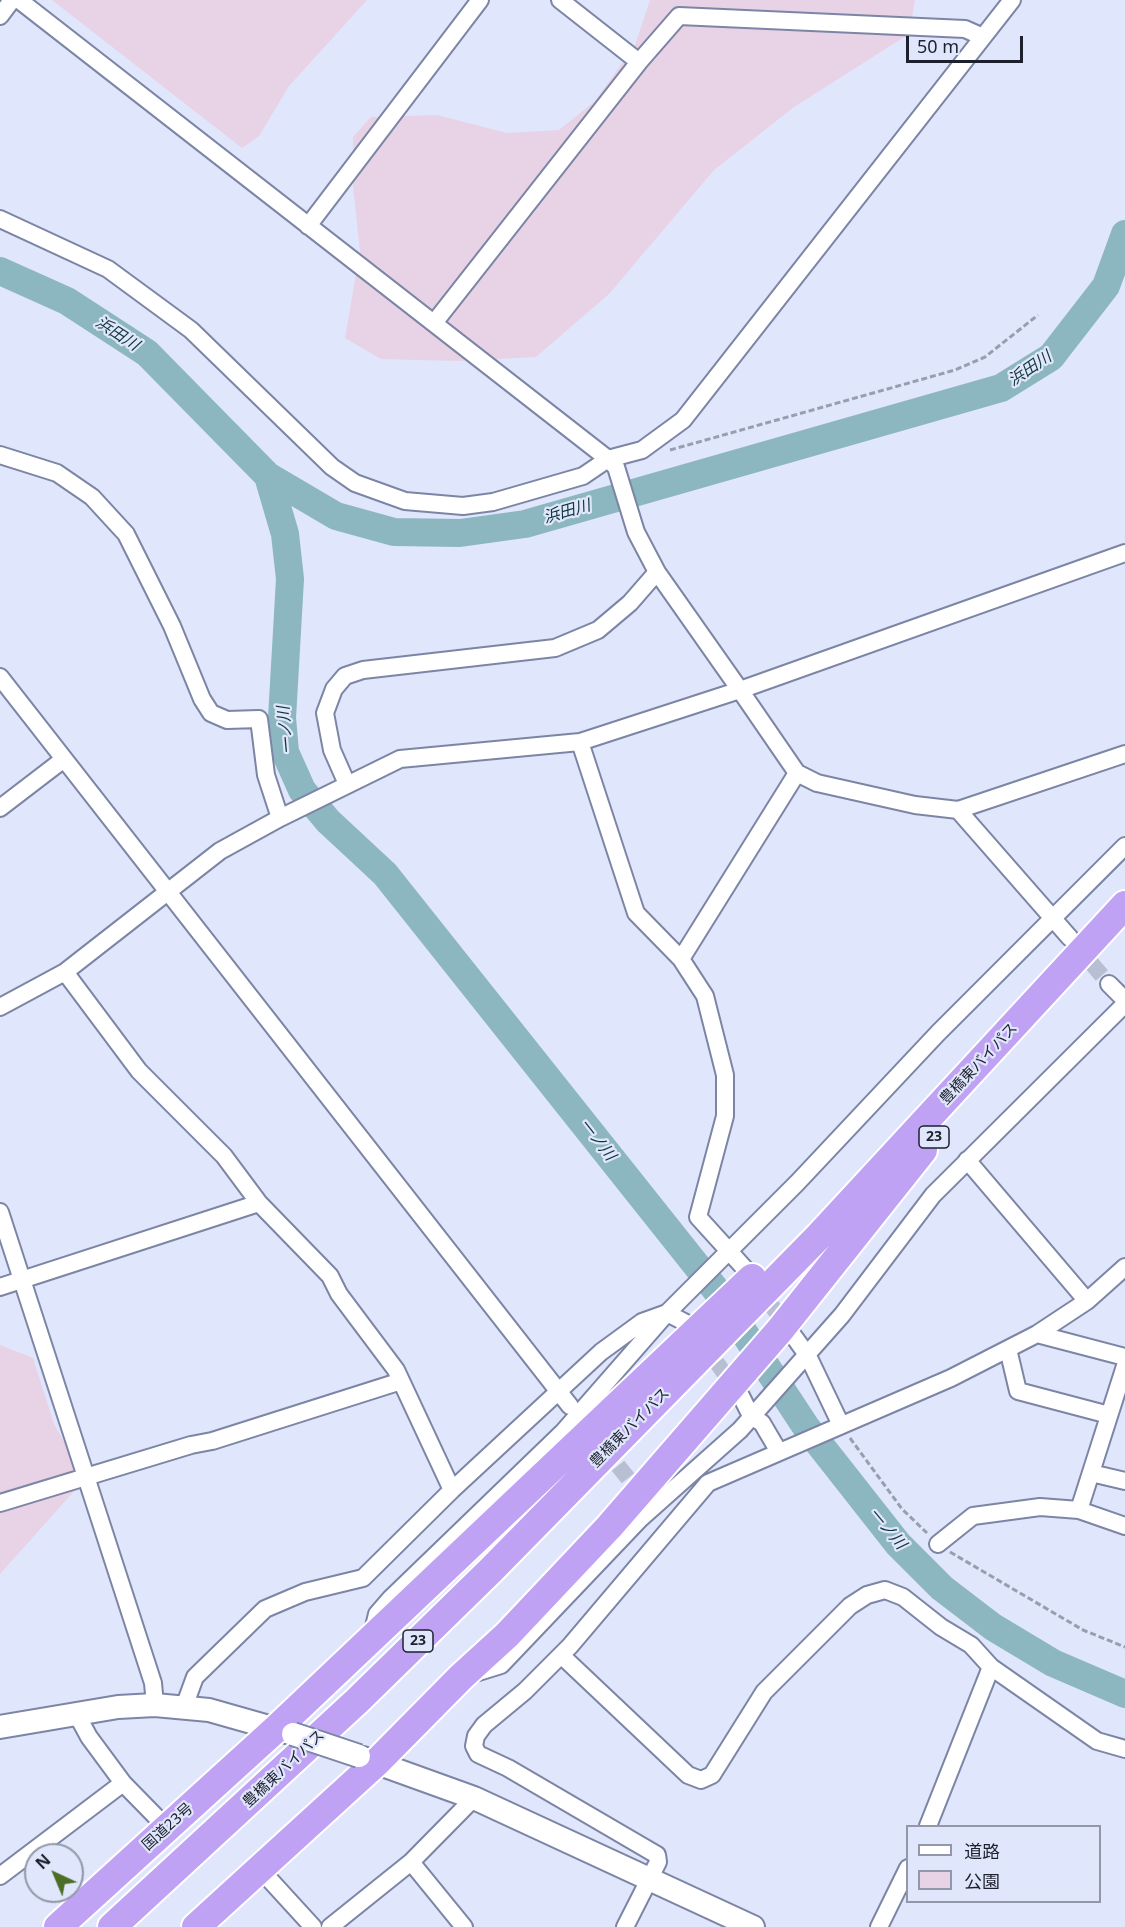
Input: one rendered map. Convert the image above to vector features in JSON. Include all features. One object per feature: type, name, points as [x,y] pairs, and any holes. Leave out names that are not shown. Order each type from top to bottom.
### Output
[{"type":"highway","name":"豊橋東バイパス","points":[[751,1284],[778,1253],[819,1236],[1079,941],[1125,905]]},
{"type":"highway","name":"23","points":[[196,1927],[260,1869],[368,1759],[507,1635],[739,1387],[786,1332],[1079,941]]},
{"type":"highway","name":"23","points":[[285,1731],[372,1635],[751,1284]]},
{"type":"highway","name":"豊橋東バイパス","points":[[112,1927],[365,1693],[701,1332]]},
{"type":"highway","name":"国道23号","points":[[58,1927],[166,1828],[285,1731]]},
{"type":"street","points":[[0,16],[12,0]]},
{"type":"street","points":[[19,0],[612,463],[636,532],[657,572],[797,773],[817,783],[915,805],[957,810],[1125,754]]},
{"type":"street","points":[[308,226],[480,0]]},
{"type":"street","points":[[560,0],[639,62]]},
{"type":"street","points":[[0,219],[108,269],[182,323],[332,467],[355,483],[405,501],[463,506],[493,502],[583,476],[642,450],[683,420],[1012,0]]},
{"type":"street","points":[[434,323],[639,62],[679,16],[966,29],[983,37]]},
{"type":"street","points":[[0,455],[57,473],[92,497],[126,534],[172,626],[202,699],[211,713],[227,720],[259,719],[266,775],[282,817]]},
{"type":"street","points":[[0,1006],[65,972],[220,851],[282,817],[400,759],[580,742],[740,690],[1125,554]]},
{"type":"street","points":[[341,787],[326,713],[334,688],[345,676],[363,670],[555,648],[598,630],[630,603],[657,572]]},
{"type":"street","points":[[0,677],[570,1406]]},
{"type":"street","points":[[580,742],[636,913],[681,959],[705,996],[725,1075],[725,1116],[698,1217],[725,1255],[751,1284]]},
{"type":"street","points":[[0,808],[64,759]]},
{"type":"street","points":[[681,959],[797,773]]},
{"type":"street","points":[[957,810],[1054,919],[1079,941]]},
{"type":"street","points":[[372,1635],[377,1614],[390,1599],[563,1432],[667,1313],[938,1033],[1125,846]]},
{"type":"street","points":[[65,972],[139,1071],[224,1156],[259,1203],[330,1276],[339,1294],[396,1370],[452,1490]]},
{"type":"street","points":[[461,1677],[501,1665],[640,1519],[740,1430],[804,1361],[933,1195],[1125,1002],[1109,984]]},
{"type":"street","points":[[967,1160],[1087,1301]]},
{"type":"street","points":[[0,1287],[259,1203]]},
{"type":"street","points":[[0,1212],[153,1683],[155,1705]]},
{"type":"street","points":[[626,1927],[658,1862],[657,1855],[508,1768],[478,1754],[474,1746],[476,1736],[484,1725],[525,1691],[561,1655],[669,1532],[708,1483],[951,1378],[1037,1334],[1087,1301],[1125,1267]]},
{"type":"street","points":[[184,1707],[195,1677],[265,1609],[305,1592],[363,1578],[557,1391],[601,1352],[642,1322],[667,1313],[701,1332]]},
{"type":"street","points":[[786,1332],[840,1425]]},
{"type":"street","points":[[1037,1334],[1125,1357]]},
{"type":"street","points":[[1008,1349],[1018,1391],[1110,1415]]},
{"type":"street","points":[[1079,1510],[1125,1366]]},
{"type":"street","points":[[0,1503],[212,1441],[401,1381]]},
{"type":"street","points":[[739,1387],[762,1423],[784,1450]]},
{"type":"street","points":[[1091,1473],[1125,1481]]},
{"type":"street","points":[[938,1544],[973,1516],[1040,1507],[1079,1510],[1125,1526]]},
{"type":"street","points":[[659,1517],[669,1532]]},
{"type":"street","points":[[561,1655],[688,1775],[701,1780],[711,1775],[764,1692],[850,1606],[867,1595],[885,1590],[903,1597],[941,1627],[971,1645],[991,1667],[1097,1741],[1125,1749]]},
{"type":"street","points":[[929,1825],[991,1667]]},
{"type":"street","points":[[0,1727],[118,1707],[155,1705],[209,1710],[285,1731],[474,1798],[753,1927]]},
{"type":"street","points":[[75,1713],[89,1737],[123,1784],[166,1828]]},
{"type":"street","points":[[0,1876],[123,1784]]},
{"type":"street","points":[[330,1927],[411,1862],[474,1798]]},
{"type":"street","points":[[411,1862],[464,1927]]},
{"type":"street","points":[[260,1869],[313,1927]]},
{"type":"street","points":[[879,1927],[906,1872]]},
{"type":"path","points":[[642,450],[664,452],[955,370],[985,357],[1038,315]]},
{"type":"path","points":[[840,1425],[902,1509],[938,1544],[1083,1630],[1125,1647]]},
{"type":"green space","points":[[52,0],[367,0],[289,86],[259,136],[242,148]]},
{"type":"green space","points":[[650,0],[915,0],[909,34],[794,107],[714,170],[609,294],[536,357],[458,361],[381,359],[345,338],[360,251],[353,186],[353,137],[371,117],[437,115],[507,133],[559,130],[595,101],[635,45]]},
{"type":"green space","points":[[0,1345],[33,1358],[54,1424],[85,1479],[0,1574]]},
{"type":"waterway","name":"浜田川","points":[[0,271],[67,301],[147,353],[268,476],[336,516],[394,532],[460,533],[525,524],[1001,388],[1051,357],[1106,286],[1125,234]]},
{"type":"waterway","name":"一ノ川","points":[[268,476],[285,534],[290,579],[282,718],[285,752],[302,790],[328,821],[385,874],[716,1290],[806,1427],[898,1544],[942,1588],[993,1627],[1053,1663],[1125,1694]]},
{"type":"tunnel","points":[[1076,945],[1109,984]]},
{"type":"tunnel","points":[[758,1286],[788,1329]]},
{"type":"tunnel","points":[[703,1343],[736,1390]]},
{"type":"tunnel","points":[[603,1447],[659,1517]]}]
